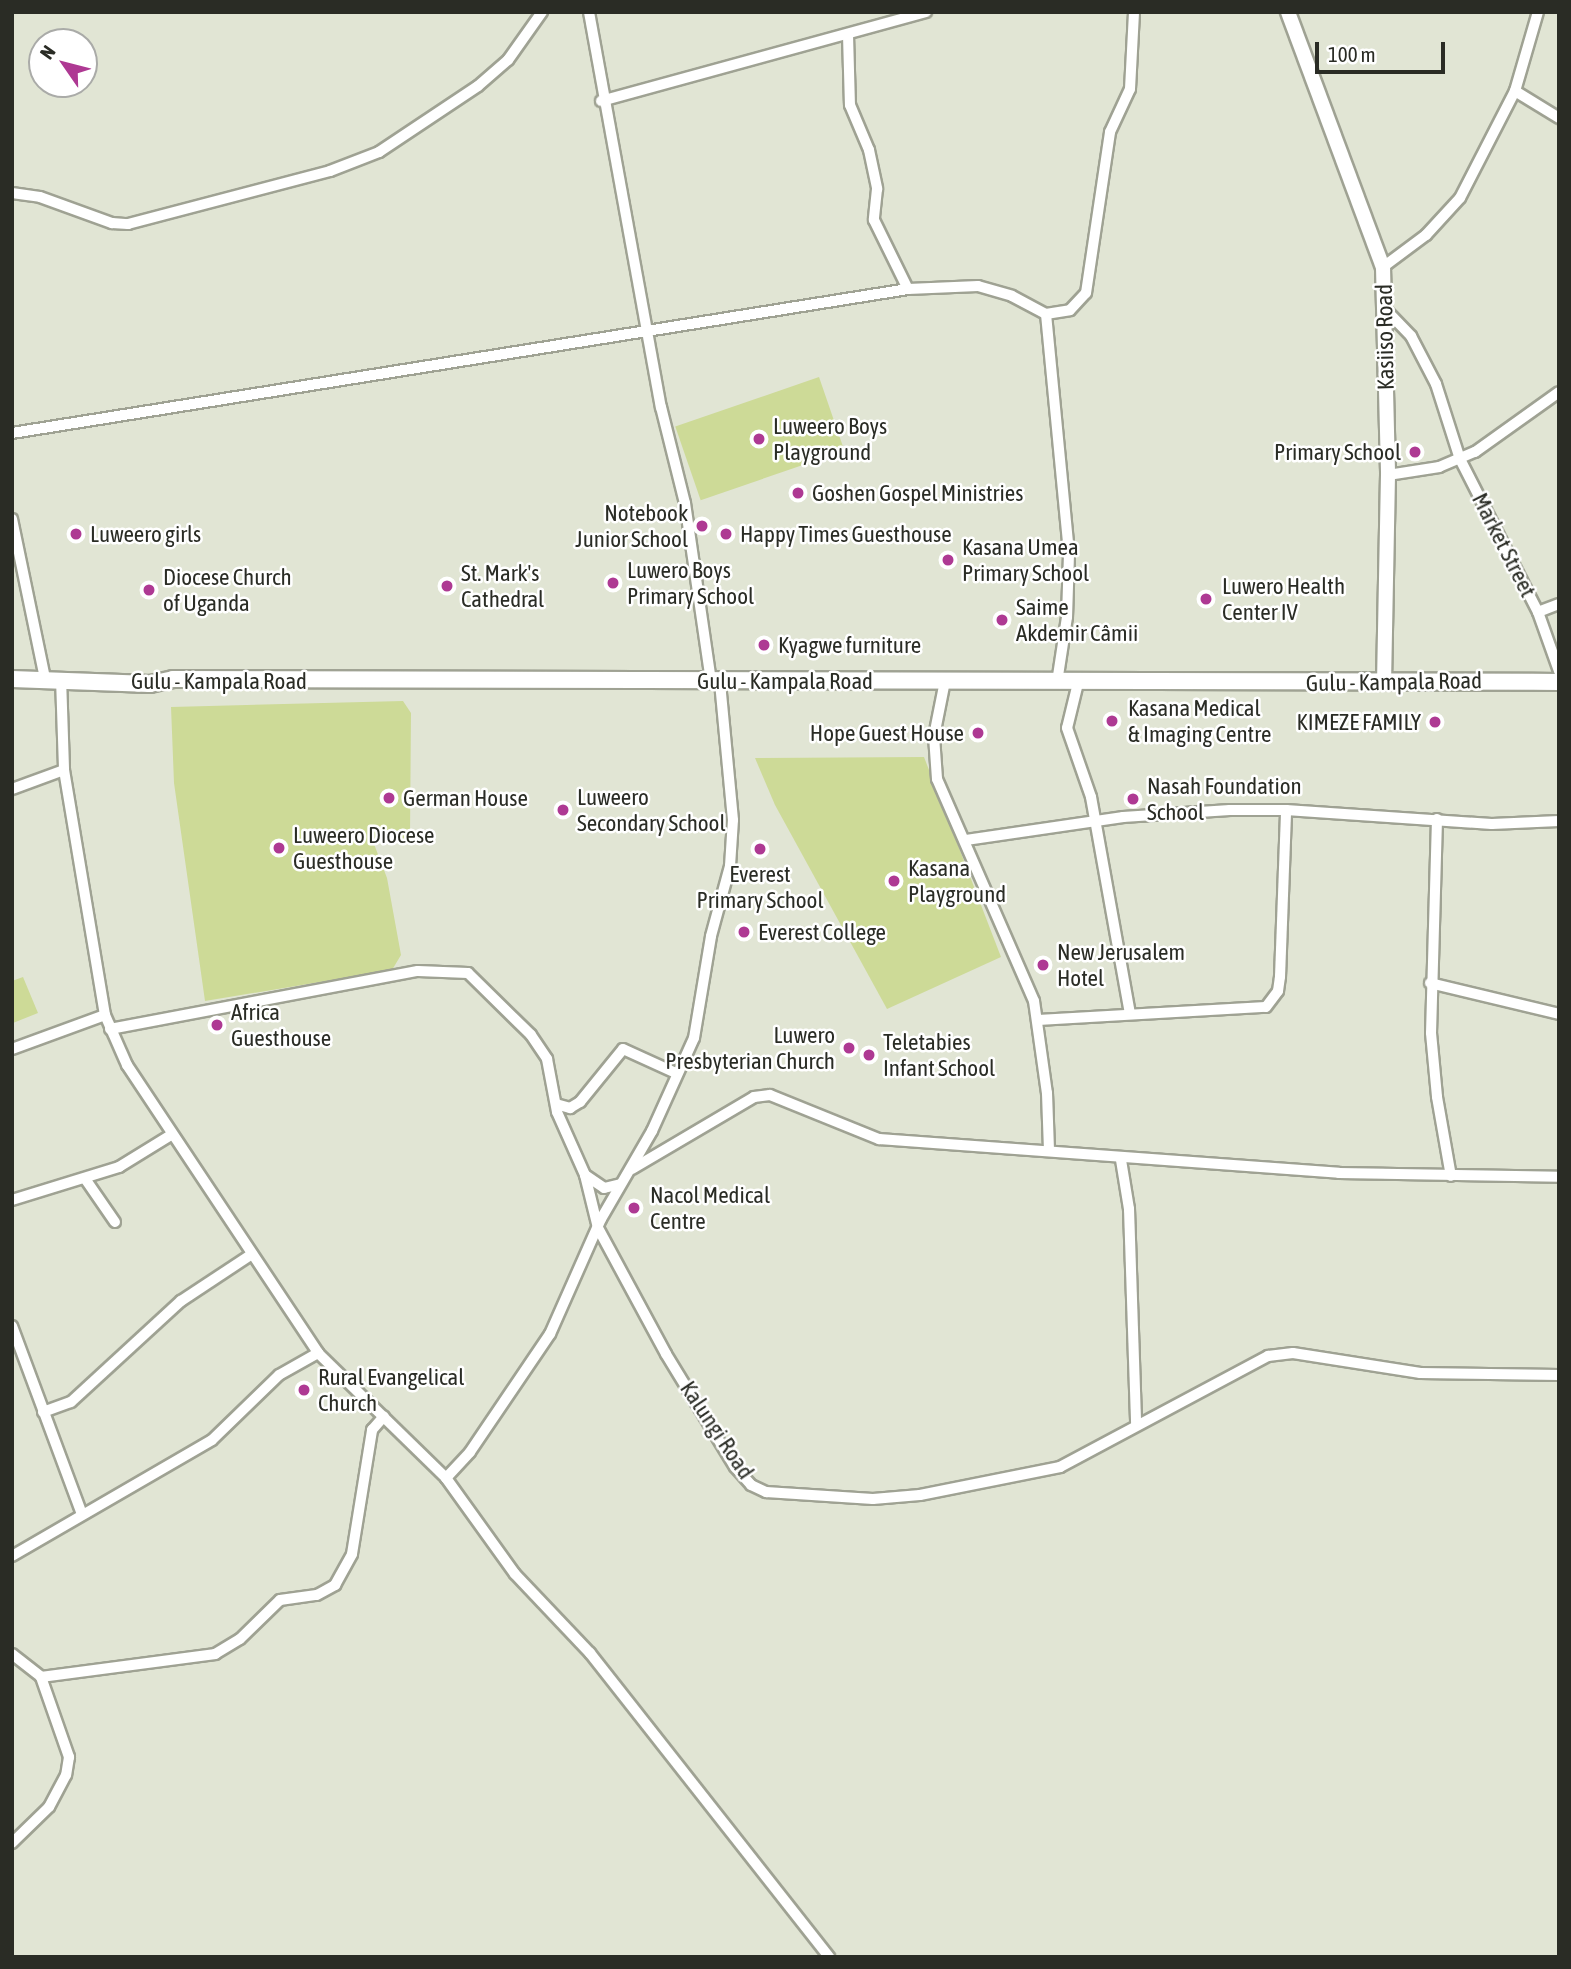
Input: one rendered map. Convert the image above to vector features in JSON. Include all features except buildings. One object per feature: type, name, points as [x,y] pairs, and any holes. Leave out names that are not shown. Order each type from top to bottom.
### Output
[{"type":"main road","name":"Kasiiso Road","points":[[1288,12],[1383,267],[1387,312],[1388,475],[1384,680]]},
{"type":"main road","name":"Gulu - Kampala Road","points":[[12,679],[150,684],[173,679],[1559,682]]},
{"type":"street","points":[[12,193],[40,197],[98,220],[128,224],[330,171],[379,152],[478,86],[508,60],[542,12]]},
{"type":"street","points":[[446,1478],[470,1451],[550,1334],[598,1228],[632,1169],[694,1038],[711,936],[730,866],[733,820],[715,682],[685,503],[661,407],[649,332],[601,101],[589,12]]},
{"type":"street","points":[[601,101],[926,12]]},
{"type":"street","points":[[12,433],[649,332],[826,299],[908,289],[978,286],[1012,296],[1046,314],[1070,310],[1086,293],[1110,132],[1130,89],[1134,12]]},
{"type":"street","points":[[1383,267],[1426,235],[1460,198],[1515,91],[1538,12]]},
{"type":"street","points":[[848,35],[850,104],[869,150],[877,189],[874,220],[908,289]]},
{"type":"street","points":[[1515,91],[1559,118]]},
{"type":"street","name":"Market Street","points":[[1387,312],[1411,336],[1436,384],[1460,459],[1538,612],[1559,671]]},
{"type":"street","points":[[1046,314],[1069,554],[1067,617],[1057,682]]},
{"type":"street","points":[[1388,475],[1460,459],[1557,399]]},
{"type":"street","points":[[12,519],[53,679],[64,770],[106,1015],[127,1065],[318,1353],[446,1478],[515,1574],[590,1653],[828,1957]]},
{"type":"street","points":[[1538,612],[1559,604]]},
{"type":"street","points":[[945,681],[934,736],[935,768],[944,798],[967,840],[1038,1020],[1049,1150]]},
{"type":"street","points":[[1078,683],[1067,728],[1086,772],[1092,821],[1114,910],[1130,1014]]},
{"type":"street","points":[[12,789],[64,770]]},
{"type":"street","points":[[967,840],[1092,821],[1286,810],[1437,819],[1559,821]]},
{"type":"street","points":[[1038,1020],[1238,1011],[1266,1007],[1272,1000],[1280,977],[1286,810]]},
{"type":"street","points":[[1437,819],[1430,983],[1437,1097],[1451,1176]]},
{"type":"street","points":[[110,1029],[226,1003],[418,971],[463,972],[531,1035],[552,1071],[556,1104],[585,1175],[598,1228]]},
{"type":"street","points":[[1430,983],[1559,1014]]},
{"type":"street","points":[[12,1049],[106,1015]]},
{"type":"street","points":[[556,1104],[570,1108],[580,1102],[623,1049],[676,1073]]},
{"type":"street","points":[[632,1169],[761,1095],[780,1098],[879,1139],[1049,1150],[1121,1160],[1451,1176],[1559,1177]]},
{"type":"street","points":[[12,1200],[86,1180],[137,1158],[172,1135]]},
{"type":"street","points":[[1121,1160],[1129,1209],[1136,1424],[1268,1356],[1293,1353],[1420,1373],[1559,1375]]},
{"type":"street","points":[[585,1175],[604,1188],[621,1184]]},
{"type":"street","points":[[86,1180],[114,1222]]},
{"type":"street","name":"Kalungi Road","points":[[598,1228],[666,1354],[751,1485],[766,1492],[873,1499],[1003,1480],[1060,1467],[1136,1424]]},
{"type":"street","points":[[43,1412],[71,1402],[181,1301],[253,1254]]},
{"type":"street","points":[[12,1325],[15,1342],[82,1514]]},
{"type":"street","points":[[12,1556],[212,1440],[279,1375],[318,1353]]},
{"type":"street","points":[[41,1677],[215,1654],[240,1639],[280,1600],[317,1595],[335,1585],[352,1554],[372,1430],[384,1416]]},
{"type":"street","points":[[12,1654],[41,1677],[69,1765],[49,1807],[12,1843]]},
{"type":"green space","name":"Luweero Boys Playground","points":[[819,377],[844,451],[701,500],[675,426]]},
{"type":"green space","name":"Luweero Diocese Guesthouse","points":[[403,701],[411,713],[410,837],[374,844],[387,878],[401,955],[392,970],[205,1001],[174,783],[171,707]]},
{"type":"green space","name":"Kasana Playground","points":[[924,757],[1001,957],[887,1009],[775,805],[755,758]]},
{"type":"green space","points":[[23,977],[38,1013],[13,1023],[12,981]]},
{"type":"place","name":"Luweero Boys Playground","points":[[759,439]]},
{"type":"place","name":"Primary School","points":[[1415,452]]},
{"type":"place","name":"Goshen Gospel Ministries","points":[[798,493]]},
{"type":"place","name":"Notebook Junior School","points":[[702,526]]},
{"type":"place","name":"Luweero girls","points":[[76,534]]},
{"type":"place","name":"Happy Times Guesthouse","points":[[726,534]]},
{"type":"place","name":"Kasana Umea Primary School","points":[[948,560]]},
{"type":"place","name":"Luwero Boys Primary School","points":[[613,583]]},
{"type":"place","name":"St. Mark's Cathedral","points":[[447,586]]},
{"type":"place","name":"Diocese Church of Uganda","points":[[149,590]]},
{"type":"place","name":"Luwero Health Center IV","points":[[1206,599]]},
{"type":"place","name":"Saime Akdemir Câmii","points":[[1002,620]]},
{"type":"place","name":"Kyagwe furniture","points":[[764,645]]},
{"type":"place","name":"Kasana Medical & Imaging Centre","points":[[1112,721]]},
{"type":"place","name":"KIMEZE FAMILY","points":[[1435,722]]},
{"type":"place","name":"Hope Guest House","points":[[978,733]]},
{"type":"place","name":"German House","points":[[389,798]]},
{"type":"place","name":"Nasah Foundation School","points":[[1133,799]]},
{"type":"place","name":"Luweero Secondary School","points":[[563,810]]},
{"type":"place","name":"Luweero Diocese Guesthouse","points":[[279,848]]},
{"type":"place","name":"Everest Primary School","points":[[760,849]]},
{"type":"place","name":"Kasana Playground","points":[[894,881]]},
{"type":"place","name":"Everest College","points":[[744,932]]},
{"type":"place","name":"New Jerusalem Hotel","points":[[1043,965]]},
{"type":"place","name":"Africa Guesthouse","points":[[217,1025]]},
{"type":"place","name":"Luwero Presbyterian Church","points":[[849,1048]]},
{"type":"place","name":"Teletabies Infant School","points":[[869,1055]]},
{"type":"place","name":"Nacol Medical Centre","points":[[634,1208]]},
{"type":"place","name":"Rural Evangelical Church","points":[[304,1390]]}]
